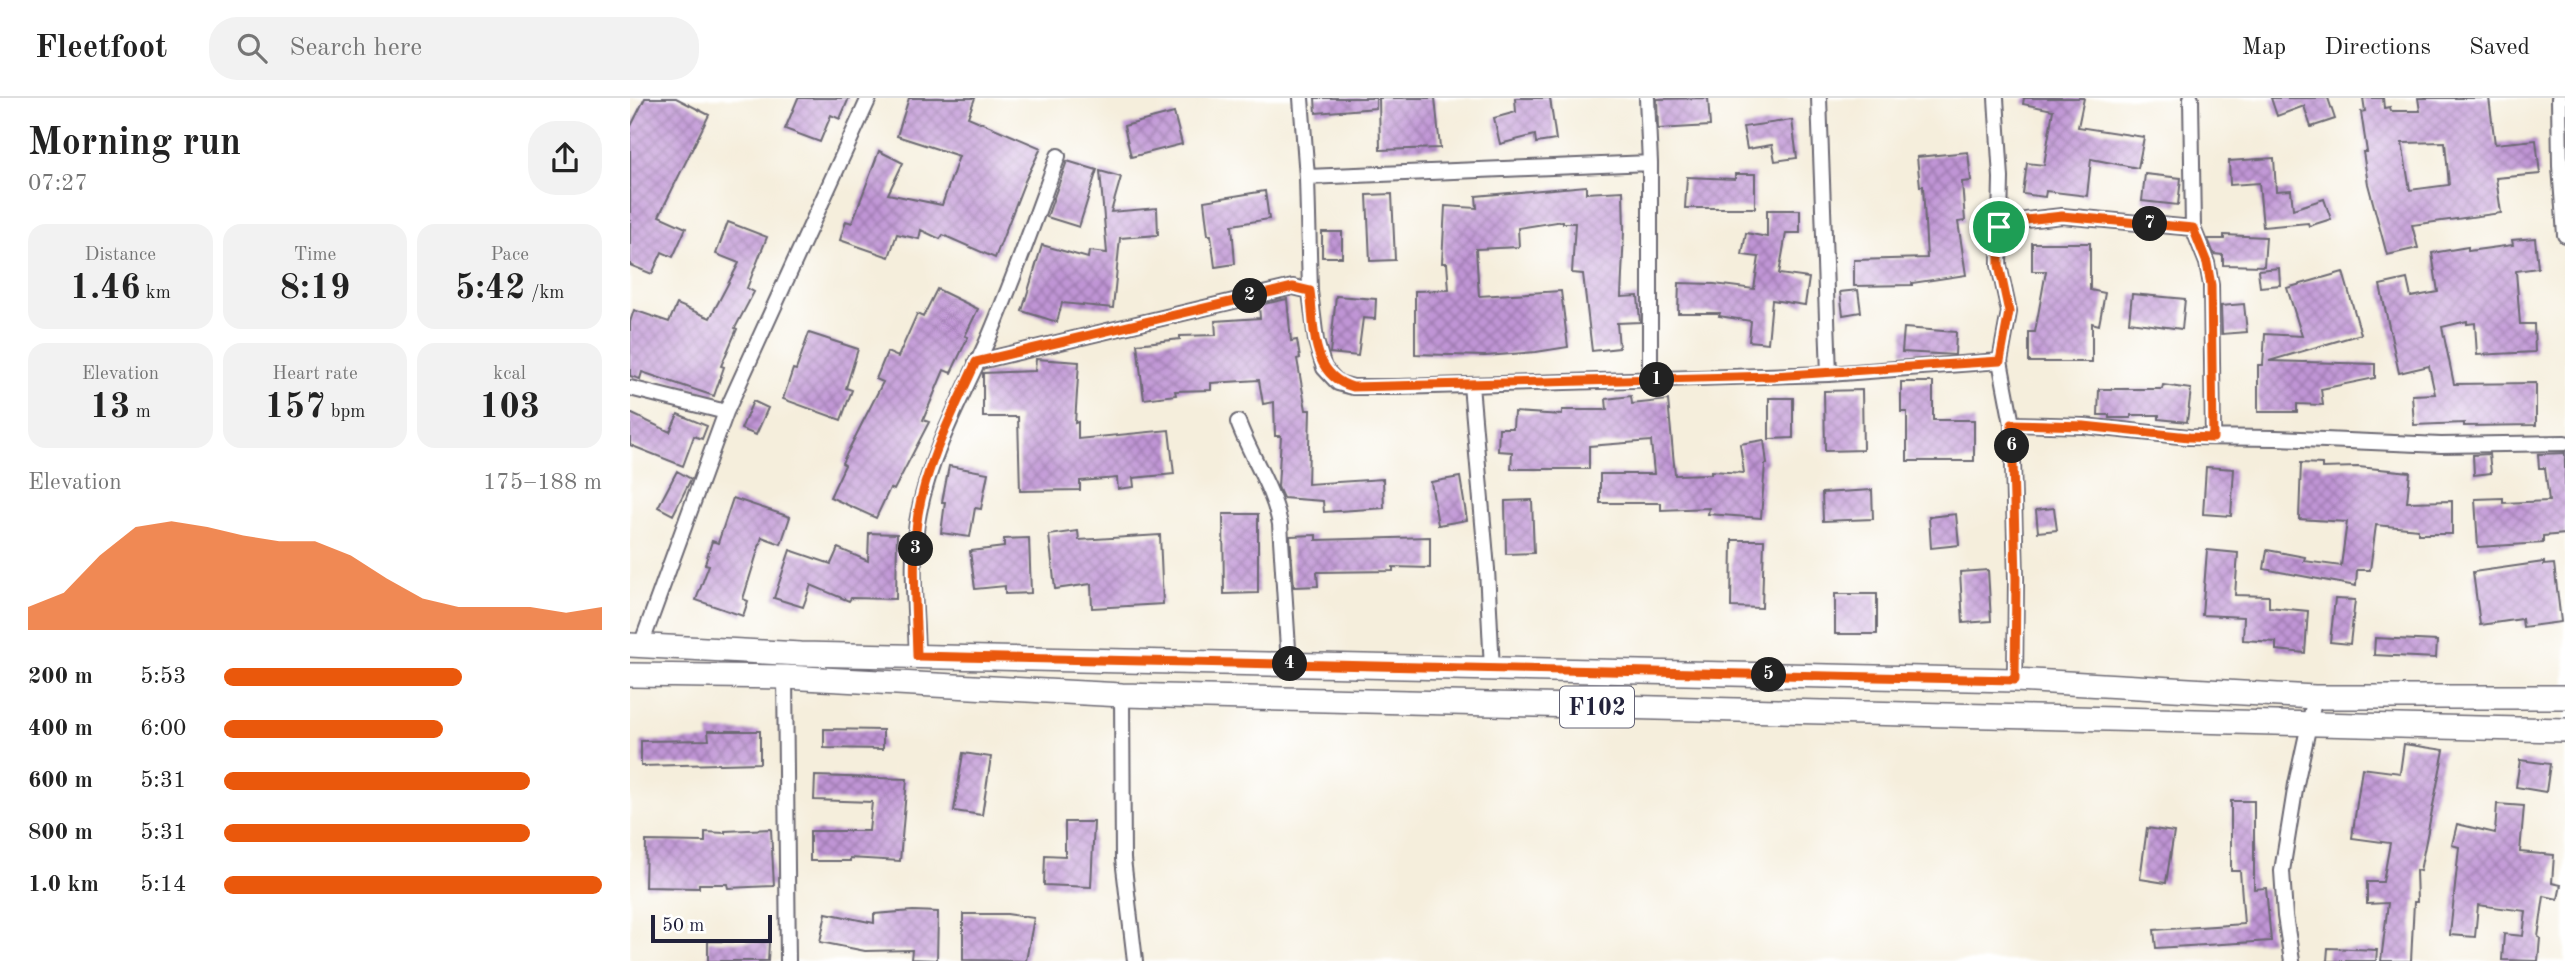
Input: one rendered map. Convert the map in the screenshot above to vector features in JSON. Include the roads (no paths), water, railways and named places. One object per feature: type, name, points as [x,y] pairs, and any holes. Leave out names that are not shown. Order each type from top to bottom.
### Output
[{"type":"main road","name":"F102","points":[[636,645],[801,654],[2015,680],[2315,697],[2565,697]]},
{"type":"main road","name":"F102","points":[[630,675],[785,677],[1122,695],[2565,730]]},
{"type":"street","points":[[636,645],[726,412],[869,98]]},
{"type":"street","points":[[1301,98],[1307,177],[1310,291],[1316,341],[1324,368],[1338,383],[1353,387],[1650,380],[1829,374],[2000,361]]},
{"type":"street","points":[[1647,98],[1650,163],[1650,380]]},
{"type":"street","points":[[1819,98],[1829,374]]},
{"type":"street","points":[[1996,98],[2000,177],[1999,265],[2009,312],[2000,361],[2012,424],[2016,579],[2015,680]]},
{"type":"street","points":[[2191,98],[2193,228],[2207,263],[2211,285],[2213,438]]},
{"type":"street","points":[[2559,98],[2565,235]]},
{"type":"street","points":[[917,656],[915,565],[918,515],[928,476],[1013,279],[1058,156]]},
{"type":"street","points":[[1307,177],[1650,163]]},
{"type":"street","points":[[1999,227],[2026,220],[2062,216],[2193,228]]},
{"type":"street","points":[[976,362],[1293,287],[1310,291]]},
{"type":"street","points":[[1471,385],[1487,569],[1492,670]]},
{"type":"street","points":[[630,388],[726,412]]},
{"type":"street","points":[[1238,422],[1276,505],[1280,524],[1289,664]]},
{"type":"street","points":[[2012,424],[2084,426],[2213,438],[2441,445],[2565,443]]},
{"type":"street","points":[[785,677],[788,961]]},
{"type":"street","points":[[1122,695],[1123,859],[1135,961]]},
{"type":"street","points":[[2292,961],[2282,871],[2315,697]]}]
